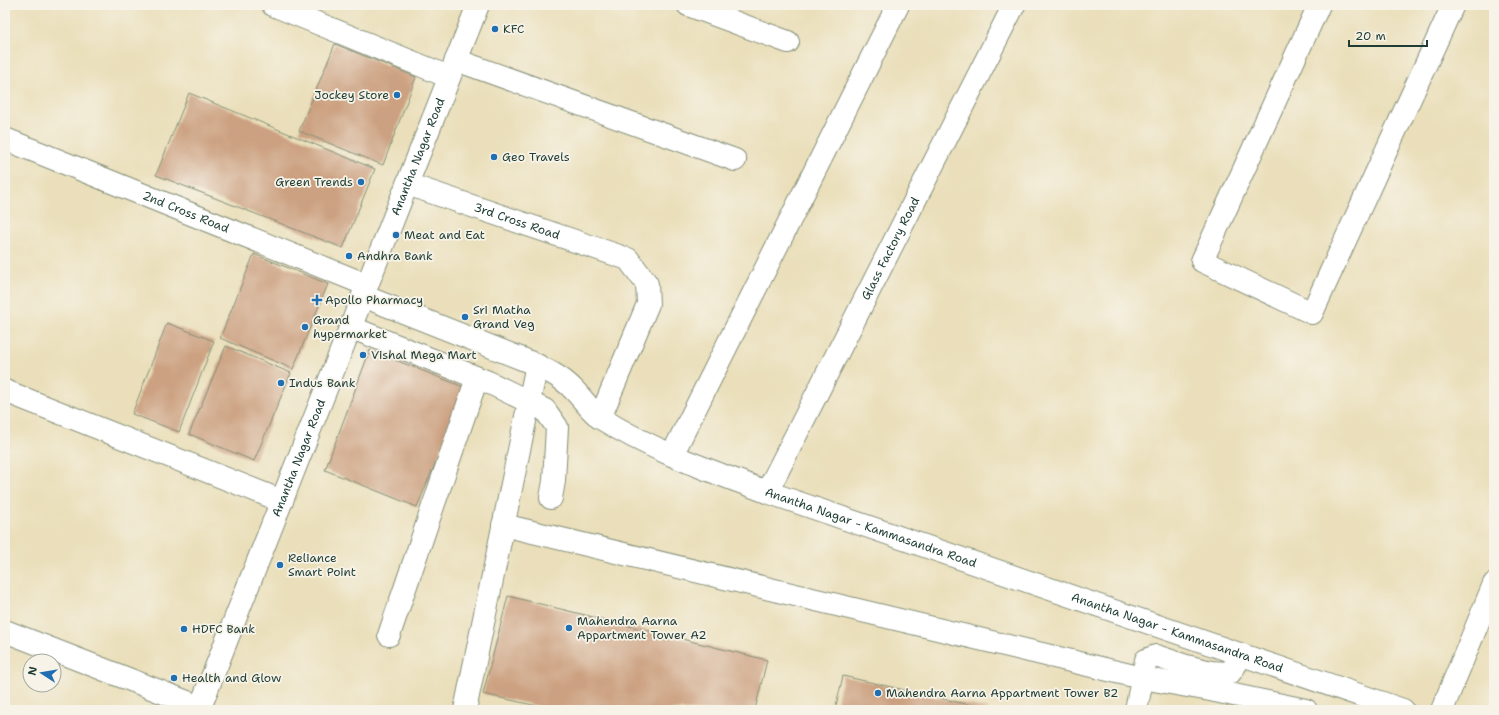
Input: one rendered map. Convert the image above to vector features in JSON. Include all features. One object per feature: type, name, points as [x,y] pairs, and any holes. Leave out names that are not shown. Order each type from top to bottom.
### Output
[{"type":"street","points":[[273,5],[453,68],[735,160]]},
{"type":"street","name":"Anantha Nagar Road","points":[[200,708],[478,5]]},
{"type":"street","points":[[688,5],[788,42]]},
{"type":"street","points":[[672,455],[898,5]]},
{"type":"street","name":"Glass Factory Road","points":[[767,492],[1014,5]]},
{"type":"street","points":[[1319,5],[1202,261],[1312,313],[1453,5]]},
{"type":"street","name":"2nd Cross Road","points":[[5,139],[365,291]]},
{"type":"street","name":"3rd Cross Road","points":[[407,184],[628,259],[647,284],[648,304],[600,418]]},
{"type":"street","name":"Anantha Nagar - Kammasandra Road","points":[[365,291],[547,369],[573,389],[600,418],[630,435],[672,455],[767,492],[1403,710]]},
{"type":"street","points":[[350,327],[477,378],[545,410],[557,427],[554,481],[551,498]]},
{"type":"street","points":[[464,710],[537,365]]},
{"type":"street","points":[[389,636],[477,378]]},
{"type":"street","points":[[5,391],[282,501]]},
{"type":"street","points":[[503,525],[575,541],[1142,678],[1210,690],[1306,710]]},
{"type":"street","points":[[1442,710],[1494,584]]},
{"type":"street","points":[[5,631],[200,708]]},
{"type":"street","points":[[1136,710],[1146,660],[1156,656],[1186,666],[1211,672],[1230,673],[1242,655]]},
{"type":"building","points":[[335,44],[416,77],[383,165],[299,131]]},
{"type":"building","points":[[189,93],[375,169],[343,248],[156,175]]},
{"type":"building","points":[[254,254],[328,284],[293,369],[220,338]]},
{"type":"building","points":[[167,323],[214,341],[179,432],[132,414]]},
{"type":"building","points":[[226,346],[291,373],[254,461],[189,434]]},
{"type":"building","points":[[370,350],[466,388],[417,507],[325,470]]},
{"type":"building","name":"Mahendra Aarna Appartment Tower A2","points":[[508,596],[767,660],[755,710],[556,710],[483,694]]},
{"type":"building","name":"Mahendra Aarna Appartment Tower B2","points":[[843,676],[988,709],[988,710],[835,710]]},
{"type":"place","name":"KFC","points":[[495,29]]},
{"type":"place","name":"Jockey Store","points":[[397,95]]},
{"type":"place","name":"Geo Travels","points":[[494,157]]},
{"type":"place","name":"Green Trends","points":[[361,182]]},
{"type":"place","name":"Meat and Eat","points":[[396,235]]},
{"type":"place","name":"Andhra Bank","points":[[349,256]]},
{"type":"place","name":"Apollo Pharmacy","points":[[317,300]]},
{"type":"place","name":"Sri Matha Grand Veg","points":[[465,317]]},
{"type":"place","name":"Grand hypermarket","points":[[305,327]]},
{"type":"place","name":"Vishal Mega Mart","points":[[363,355]]},
{"type":"place","name":"Indus Bank","points":[[281,383]]},
{"type":"place","name":"Reliance Smart Point","points":[[280,565]]},
{"type":"place","name":"Mahendra Aarna Appartment Tower A2","points":[[569,628]]},
{"type":"place","name":"HDFC Bank","points":[[184,629]]},
{"type":"place","name":"Health and Glow","points":[[174,678]]},
{"type":"place","name":"Mahendra Aarna Appartment Tower B2","points":[[878,693]]}]
